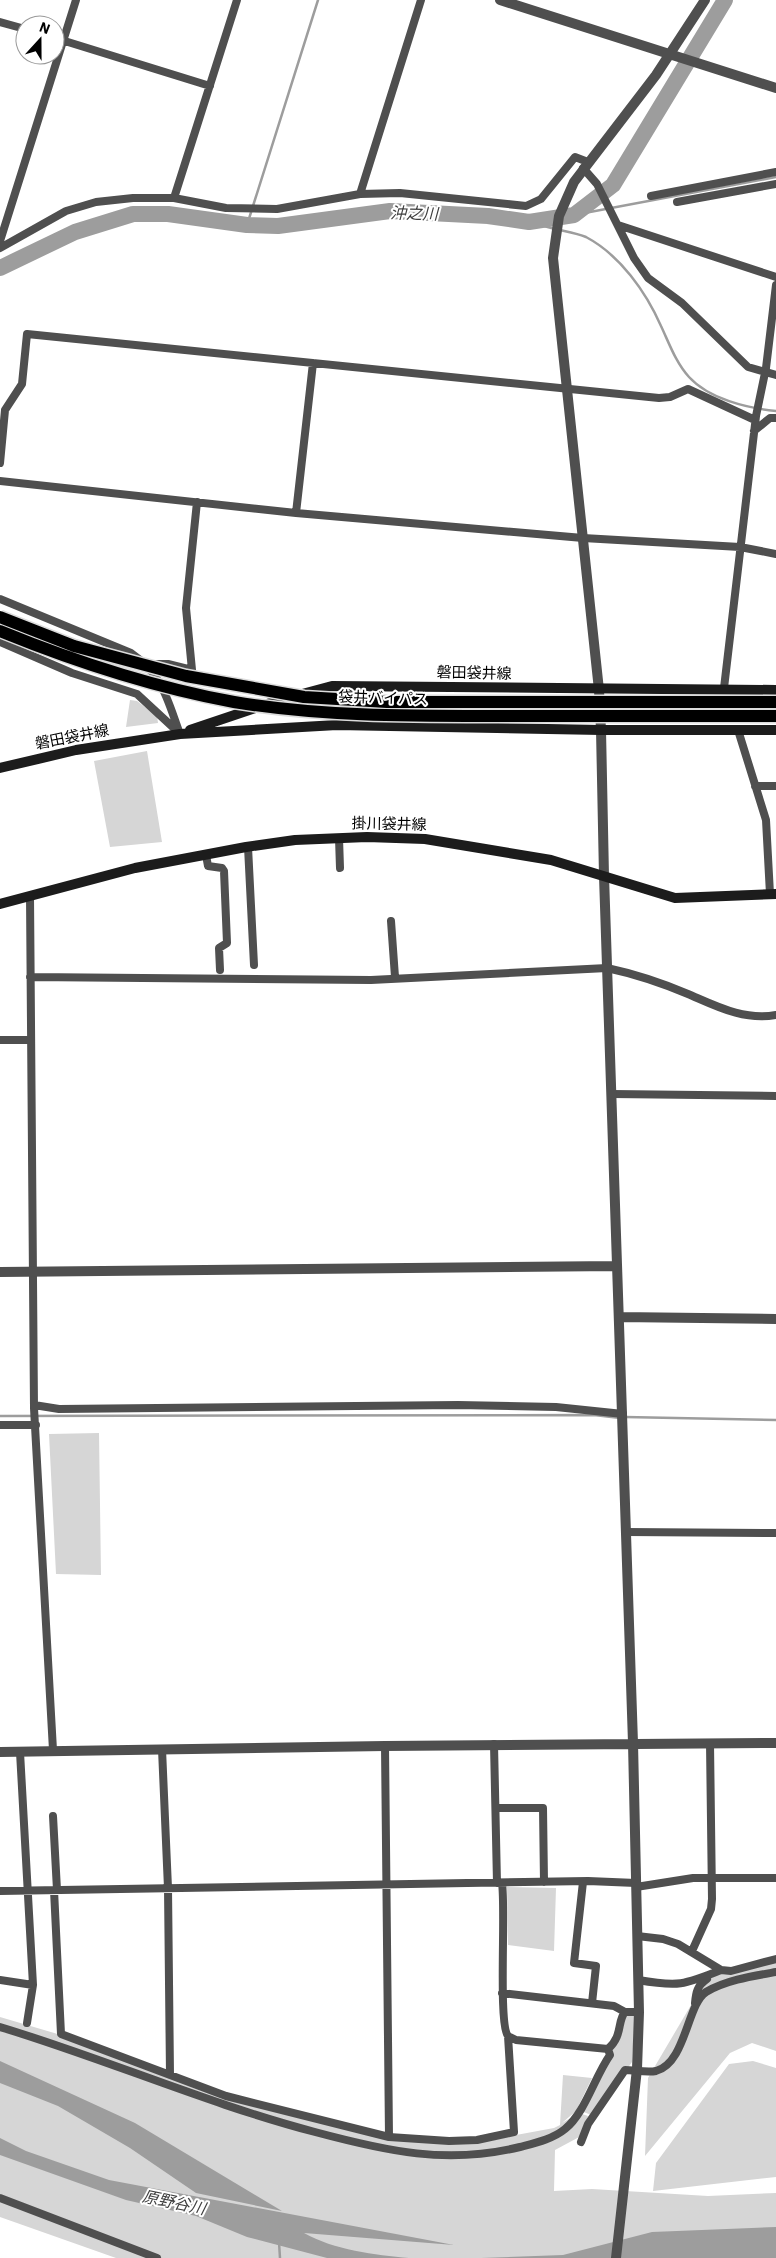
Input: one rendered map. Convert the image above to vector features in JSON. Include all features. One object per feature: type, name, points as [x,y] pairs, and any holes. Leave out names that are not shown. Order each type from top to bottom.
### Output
[{"type":"highway","name":"袋井バイパス","points":[[0,618],[74,646],[186,676],[304,698],[387,702],[776,702]]},
{"type":"highway","name":"袋井バイパス","points":[[0,631],[68,659],[118,675],[235,702],[301,711],[385,716],[776,716]]},
{"type":"main road","name":"磐田袋井線","points":[[180,734],[258,706],[332,686],[599,690],[724,688],[776,690]]},
{"type":"main road","name":"磐田袋井線","points":[[0,768],[76,750],[180,734],[337,725],[601,730],[776,730]]},
{"type":"main road","name":"掛川袋井線","points":[[0,904],[135,868],[206,854],[295,840],[339,838],[425,839],[551,860],[675,898],[773,894]]},
{"type":"street","points":[[65,25],[76,0]]},
{"type":"street","points":[[174,198],[237,0]]},
{"type":"street","points":[[360,194],[421,0]]},
{"type":"street","points":[[500,0],[776,88]]},
{"type":"street","points":[[616,2258],[637,2070],[638,2012],[624,1430],[599,690],[553,258],[555,234],[566,198],[585,165],[674,55],[705,0]]},
{"type":"street","points":[[0,22],[15,26]]},
{"type":"street","points":[[65,41],[210,86]]},
{"type":"street","points":[[0,241],[51,65]]},
{"type":"street","points":[[0,248],[66,211],[90,204],[132,198],[174,198],[226,208],[277,209],[360,194],[435,195],[526,206],[541,199],[552,188],[575,157],[585,165],[597,184],[634,258],[648,278],[682,303],[748,367],[765,374],[776,375]]},
{"type":"street","points":[[651,196],[776,172]]},
{"type":"street","points":[[677,202],[776,184]]},
{"type":"street","points":[[618,225],[776,276]]},
{"type":"street","points":[[724,688],[754,431],[758,401],[765,374],[776,285]]},
{"type":"street","points":[[0,463],[5,410],[22,384],[28,334],[659,398],[670,397],[688,389],[756,418]]},
{"type":"street","points":[[296,513],[312,363]]},
{"type":"street","points":[[754,431],[770,418],[776,418]]},
{"type":"street","points":[[0,481],[296,513],[582,538],[740,548],[776,554]]},
{"type":"street","points":[[148,664],[168,664],[192,670],[186,608],[197,502]]},
{"type":"street","points":[[0,599],[131,653],[148,664],[162,685],[180,734]]},
{"type":"street","points":[[0,642],[72,673],[137,694],[180,734]]},
{"type":"street","points":[[738,730],[766,820],[773,894]]},
{"type":"street","points":[[755,786],[776,786]]},
{"type":"street","points":[[339,838],[340,868]]},
{"type":"street","points":[[248,847],[254,965]]},
{"type":"street","points":[[206,854],[208,866],[222,868],[224,871],[226,943],[219,948],[220,970]]},
{"type":"street","points":[[30,896],[34,1406],[54,1750]]},
{"type":"street","points":[[390,921],[395,977]]},
{"type":"street","points":[[30,977],[362,980],[607,968],[661,984],[717,1008],[764,1018],[776,1016]]},
{"type":"street","points":[[0,1040],[31,1040]]},
{"type":"street","points":[[612,1094],[776,1096]]},
{"type":"street","points":[[0,1272],[617,1266]]},
{"type":"street","points":[[619,1317],[776,1319]]},
{"type":"street","points":[[34,1406],[59,1409],[458,1405],[556,1407],[623,1414]]},
{"type":"street","points":[[0,1425],[36,1424]]},
{"type":"street","points":[[626,1532],[776,1533]]},
{"type":"street","points":[[692,1951],[711,1909],[710,1743]]},
{"type":"street","points":[[0,1752],[494,1744],[776,1743]]},
{"type":"street","points":[[53,1816],[61,2034],[226,2096],[389,2137],[449,2141],[477,2140],[514,2132],[508,2036],[506,2033],[502,1993],[504,1950],[499,1883],[494,1744]]},
{"type":"street","points":[[385,1746],[389,2137]]},
{"type":"street","points":[[162,1749],[168,1888],[170,2075]]},
{"type":"street","points":[[20,1752],[33,1985],[27,2023]]},
{"type":"street","points":[[496,1808],[542,1808],[544,1882]]},
{"type":"street","points":[[0,1891],[544,1882],[636,1885],[711,1877],[776,1878]]},
{"type":"street","points":[[583,1882],[574,1963],[596,1966],[592,2003]]},
{"type":"street","points":[[637,1936],[663,1939],[692,1951],[712,1966],[721,1970],[731,1971],[776,1959]]},
{"type":"street","points":[[638,1980],[669,1986],[684,1984],[721,1970]]},
{"type":"street","points":[[694,2009],[696,1992],[700,1984],[721,1970]]},
{"type":"street","points":[[580,2142],[592,2119],[625,2070],[656,2071],[670,2060],[686,2036],[694,2009],[698,2000],[705,1992],[746,1978],[776,1972]]},
{"type":"street","points":[[0,1980],[33,1985]]},
{"type":"street","points":[[502,1993],[614,2006],[625,2012],[638,2012]]},
{"type":"street","points":[[608,2049],[620,2032],[622,2015],[625,2012]]},
{"type":"street","points":[[0,2027],[258,2117],[395,2152],[430,2156],[467,2156],[501,2152],[556,2135],[566,2128],[581,2111],[598,2073],[610,2056],[608,2049]]},
{"type":"street","points":[[508,2036],[516,2040],[608,2049]]},
{"type":"street","points":[[581,2111],[592,2119]]},
{"type":"street","points":[[0,2198],[157,2258]]},
{"type":"shaded area","points":[[130,700],[137,701],[157,716],[158,723],[126,727]]},
{"type":"shaded area","points":[[147,751],[162,842],[110,847],[94,761]]},
{"type":"shaded area","points":[[99,1433],[101,1575],[56,1574],[49,1434]]},
{"type":"shaded area","points":[[507,1887],[556,1888],[554,1951],[508,1945]]},
{"type":"shaded area","points":[[776,1958],[776,2051],[752,2043],[730,2053],[645,2156],[648,2078],[707,1978]]},
{"type":"shaded area","points":[[624,2014],[635,2016],[632,2062],[594,2116],[581,2111],[610,2056]]},
{"type":"shaded area","points":[[0,2017],[61,2035],[233,2101],[388,2140],[473,2143],[554,2128],[560,2125],[563,2075],[592,2078],[576,2111],[562,2123],[579,2113],[588,2116],[581,2136],[555,2150],[554,2191],[592,2189],[708,2196],[776,2193],[776,2258],[116,2258],[0,2217]]},
{"type":"shaded area","points":[[753,2061],[776,2068],[776,2177],[653,2191],[656,2163],[729,2064]]},
{"type":"water","points":[[0,2061],[135,2123],[282,2211],[196,2193],[130,2148],[58,2106],[0,2083]]},
{"type":"water","name":"原野谷川","points":[[0,2138],[26,2151],[109,2180],[454,2245],[304,2233],[341,2248],[409,2258],[327,2258],[247,2237],[196,2216],[126,2200],[0,2155]]},
{"type":"water","points":[[776,2227],[776,2258],[481,2258],[563,2255],[652,2232]]},
{"type":"waterway","points":[[247,225],[318,0]]},
{"type":"waterway","name":"沖之川","points":[[0,268],[75,232],[133,214],[168,214],[247,225],[278,226],[390,211],[488,216],[529,222],[574,215],[613,185],[725,0]]},
{"type":"waterway","points":[[574,215],[776,177]]},
{"type":"waterway","points":[[529,222],[555,229]]},
{"type":"waterway","points":[[560,230],[586,237],[621,264],[648,300],[680,366],[697,385],[718,397],[741,405],[776,411]]},
{"type":"waterway","points":[[0,1416],[594,1415],[620,1418]]},
{"type":"waterway","points":[[625,1417],[776,1420]]},
{"type":"waterway","points":[[279,2242],[280,2258]]}]
